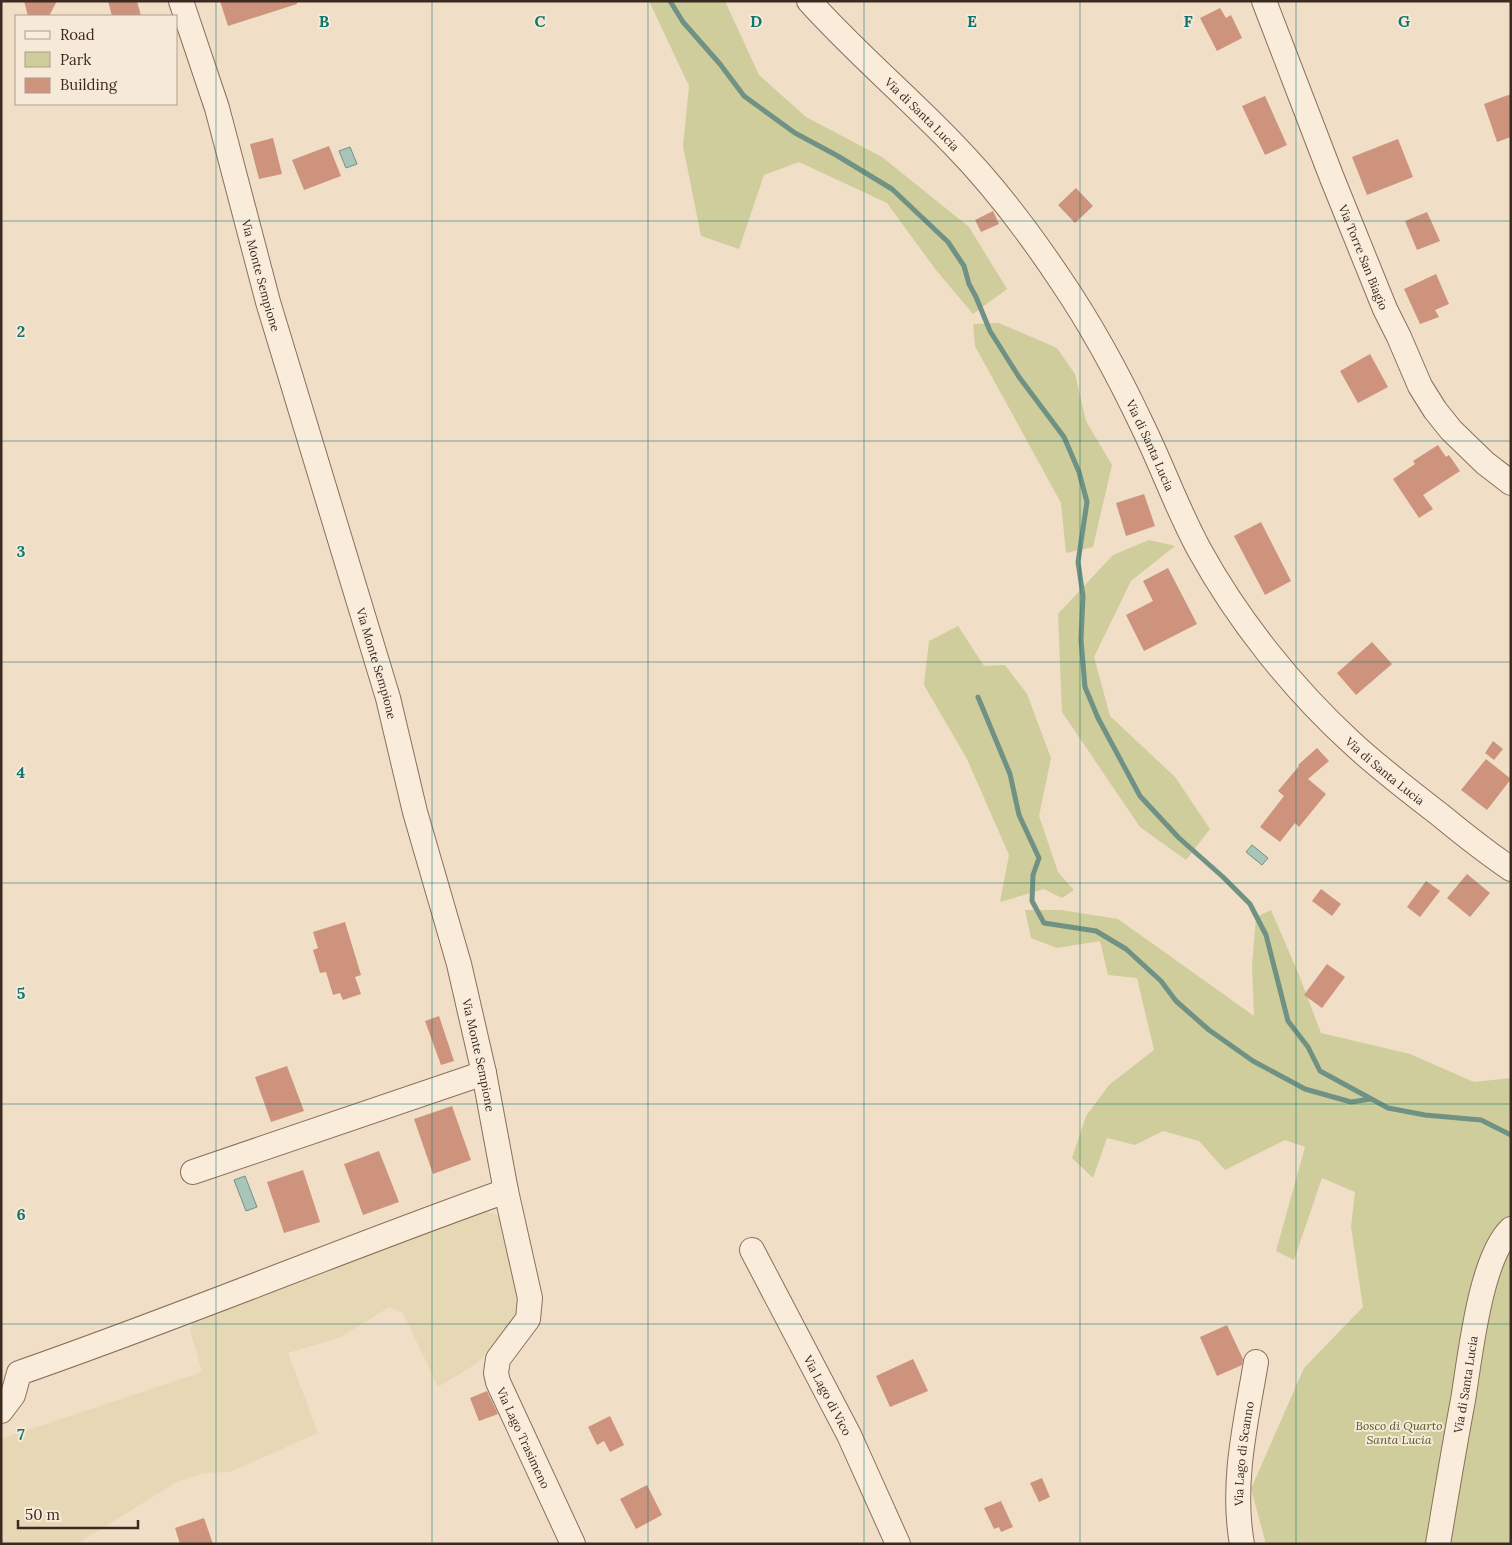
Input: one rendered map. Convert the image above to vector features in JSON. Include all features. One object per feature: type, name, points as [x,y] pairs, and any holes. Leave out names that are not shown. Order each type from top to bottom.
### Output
[{"type":"street","name":"Via Monte Sempione","points":[[181,1],[217,108],[270,311],[388,698],[416,812],[459,964],[484,1073],[506,1191],[530,1298],[528,1319],[519,1333]]},
{"type":"street","name":"Via di Santa Lucia","points":[[809,1],[837,31],[957,148],[1002,199],[1041,252],[1082,312],[1101,344],[1143,427],[1179,509],[1200,550],[1240,613],[1277,661],[1318,709],[1353,744],[1409,791],[1511,869]]},
{"type":"street","name":"Via Torre San Biagio","points":[[1264,1],[1385,309],[1399,336],[1420,386],[1435,410],[1451,430],[1485,463],[1511,483]]},
{"type":"street","points":[[193,1172],[484,1073]]},
{"type":"street","points":[[1,1411],[13,1395],[10,1368],[77,1353],[506,1191]]},
{"type":"street","name":"Via di Santa Lucia","points":[[1438,1544],[1480,1302],[1496,1249],[1504,1236],[1511,1230]]},
{"type":"street","name":"Via Lago di Vico","points":[[752,1250],[849,1435],[898,1544]]},
{"type":"street","name":"Via Lago Trasimeno","points":[[519,1333],[498,1359],[496,1374],[498,1382],[573,1544]]},
{"type":"street","name":"Via Lago di Scanno","points":[[1242,1544],[1238,1520],[1238,1471],[1256,1362]]},
{"type":"shaded area","points":[[350,147],[357,164],[346,168],[339,151]]},
{"type":"shaded area","points":[[1252,845],[1268,858],[1262,865],[1246,852]]},
{"type":"shaded area","points":[[245,1176],[257,1207],[246,1211],[234,1180]]},
{"type":"shaded area","points":[[480,1210],[502,1217],[522,1300],[516,1326],[477,1363],[438,1387],[403,1313],[389,1307],[341,1337],[288,1353],[318,1433],[230,1472],[204,1473],[178,1481],[77,1544],[1,1544],[1,1439],[202,1372],[190,1330],[195,1317]]},
{"type":"green space","points":[[649,1],[725,1],[759,75],[806,117],[882,157],[969,227],[1007,289],[973,314],[936,270],[887,203],[799,162],[764,175],[739,249],[701,236],[683,146],[689,86]]},
{"type":"green space","points":[[999,323],[1057,348],[1075,374],[1086,421],[1112,465],[1093,547],[1066,553],[1061,503],[975,346],[973,324]]},
{"type":"green space","points":[[1149,540],[1175,546],[1131,581],[1094,657],[1110,716],[1175,777],[1210,829],[1186,860],[1140,827],[1062,712],[1058,614],[1113,555]]},
{"type":"green space","points":[[958,626],[984,666],[1005,665],[1027,694],[1051,758],[1039,816],[1058,872],[1074,890],[1062,898],[1044,889],[1000,902],[1009,855],[967,759],[924,685],[929,641]]},
{"type":"green space","name":"Bosco di Quarto Santa Lucia","points":[[1025,910],[1061,910],[1118,919],[1254,1016],[1252,966],[1256,917],[1271,910],[1321,1033],[1410,1054],[1474,1082],[1511,1078],[1511,1544],[1266,1544],[1251,1489],[1304,1368],[1363,1307],[1351,1227],[1355,1192],[1322,1178],[1294,1260],[1276,1251],[1305,1147],[1285,1140],[1225,1170],[1199,1141],[1163,1131],[1135,1145],[1107,1138],[1093,1178],[1072,1158],[1086,1116],[1109,1085],[1154,1050],[1137,978],[1108,975],[1100,941],[1057,948],[1031,938]]},
{"type":"building","points":[[24,1],[57,1],[50,15],[28,15]]},
{"type":"building","points":[[108,1],[137,1],[141,15],[112,15]]},
{"type":"building","points":[[220,1],[297,1],[297,4],[228,26]]},
{"type":"building","points":[[1220,8],[1226,18],[1231,15],[1242,38],[1217,51],[1200,18]]},
{"type":"building","points":[[1511,94],[1511,137],[1497,142],[1484,104]]},
{"type":"building","points":[[1265,96],[1287,145],[1265,155],[1242,106]]},
{"type":"building","points":[[273,138],[282,174],[259,179],[250,144]]},
{"type":"building","points":[[1398,139],[1413,177],[1367,195],[1352,157]]},
{"type":"building","points":[[329,146],[341,176],[304,190],[292,160]]},
{"type":"building","points":[[1076,188],[1093,206],[1075,223],[1058,205]]},
{"type":"building","points":[[993,211],[999,224],[981,232],[975,220]]},
{"type":"building","points":[[1427,212],[1440,241],[1417,250],[1405,221]]},
{"type":"building","points":[[1436,274],[1449,304],[1435,310],[1439,317],[1420,324],[1404,289]]},
{"type":"building","points":[[1370,354],[1388,387],[1358,403],[1340,371]]},
{"type":"building","points":[[1438,445],[1446,457],[1449,455],[1460,471],[1423,495],[1433,509],[1419,518],[1393,479],[1415,464],[1413,461]]},
{"type":"building","points":[[1144,494],[1155,526],[1126,536],[1116,503]]},
{"type":"building","points":[[1261,522],[1291,581],[1265,595],[1234,536]]},
{"type":"building","points":[[1168,568],[1197,624],[1144,651],[1126,615],[1153,601],[1143,581]]},
{"type":"building","points":[[1372,642],[1392,664],[1356,695],[1337,673]]},
{"type":"building","points":[[1493,741],[1503,749],[1494,760],[1485,753]]},
{"type":"building","points":[[1317,748],[1329,761],[1308,779],[1326,794],[1299,827],[1295,823],[1280,842],[1260,827],[1284,796],[1278,791],[1298,765]]},
{"type":"building","points":[[1486,759],[1511,779],[1487,810],[1461,790]]},
{"type":"building","points":[[1467,874],[1490,893],[1470,917],[1447,898]]},
{"type":"building","points":[[1426,881],[1440,891],[1420,917],[1407,907]]},
{"type":"building","points":[[1321,889],[1341,904],[1332,916],[1312,901]]},
{"type":"building","points":[[345,922],[361,975],[355,977],[361,994],[343,1000],[340,993],[333,995],[326,972],[320,973],[313,950],[318,948],[313,932]]},
{"type":"building","points":[[1327,964],[1345,977],[1322,1008],[1304,995]]},
{"type":"building","points":[[439,1016],[454,1061],[441,1065],[425,1021]]},
{"type":"building","points":[[287,1066],[304,1111],[271,1122],[255,1077]]},
{"type":"building","points":[[452,1106],[471,1160],[433,1174],[414,1119]]},
{"type":"building","points":[[379,1151],[399,1202],[363,1215],[344,1164]]},
{"type":"building","points":[[303,1170],[320,1222],[284,1233],[267,1182]]},
{"type":"building","points":[[1227,1325],[1243,1359],[1242,1365],[1217,1376],[1200,1337]]},
{"type":"building","points":[[913,1359],[928,1391],[890,1407],[876,1376]]},
{"type":"building","points":[[487,1391],[498,1414],[479,1421],[470,1398]]},
{"type":"building","points":[[610,1416],[624,1445],[610,1452],[604,1441],[597,1445],[588,1427]]},
{"type":"building","points":[[1042,1478],[1050,1497],[1039,1502],[1030,1483]]},
{"type":"building","points":[[647,1485],[662,1515],[636,1529],[620,1499]]},
{"type":"building","points":[[1001,1501],[1013,1527],[1001,1532],[999,1527],[994,1529],[984,1508]]},
{"type":"building","points":[[204,1518],[213,1544],[180,1544],[175,1528]]},
{"type":"waterway","points":[[670,1],[683,22],[720,64],[744,96],[795,133],[892,189],[948,242],[964,266],[969,284],[990,331],[1019,377],[1064,437],[1079,472],[1087,502],[1078,562],[1083,596],[1081,640],[1085,687],[1098,718],[1140,796],[1179,838],[1250,904],[1266,935],[1288,1021],[1308,1047],[1320,1071],[1388,1108],[1425,1115],[1481,1120],[1511,1135]]},
{"type":"waterway","points":[[978,697],[1010,774],[1019,815],[1039,858],[1033,875],[1032,901],[1044,923],[1096,931],[1126,949],[1161,981],[1176,1001],[1209,1030],[1253,1061],[1305,1089],[1351,1102],[1371,1099]]}]
